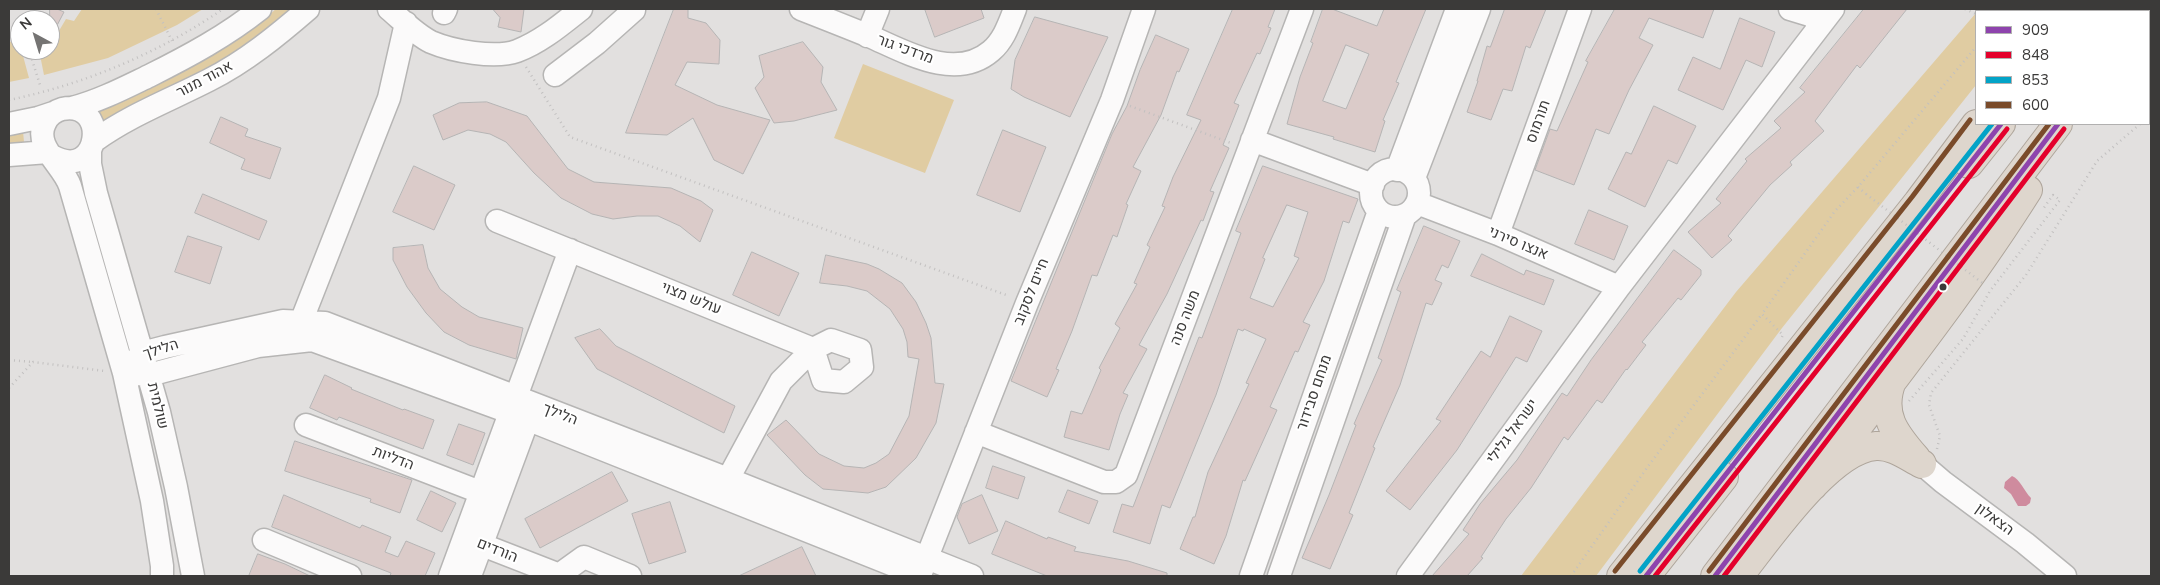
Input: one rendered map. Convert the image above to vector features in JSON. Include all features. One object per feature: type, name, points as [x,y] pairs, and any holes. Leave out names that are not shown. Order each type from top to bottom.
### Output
[{"type":"highway","points":[[1621,576],[1918,202],[1975,125]]},
{"type":"highway","points":[[1646,576],[2000,125]]},
{"type":"highway","points":[[1715,576],[2057,125]]},
{"type":"highway","points":[[1739,576],[1813,486],[1949,307],[1998,238],[2069,125]]},
{"type":"highway","points":[[1893,379],[1887,397],[1887,413],[1897,437],[1927,468]]},
{"type":"highway","points":[[1813,486],[1832,466],[1860,449],[1878,446],[1893,448],[1927,468]]},
{"type":"street","name":"אהוד מנור","points":[[9,124],[24,122],[101,99],[176,51],[220,38],[260,9]]},
{"type":"street","name":"אהוד מנור","points":[[92,145],[148,109],[210,80],[236,64],[270,40],[308,9]]},
{"type":"street","points":[[389,9],[431,42],[456,49],[486,54],[516,51],[544,37],[578,11],[597,43]]},
{"type":"street","name":"מרדכי גור","points":[[801,9],[920,59],[960,64],[978,60],[991,51],[1004,36],[1015,9]]},
{"type":"street","points":[[867,36],[878,9]]},
{"type":"street","name":"חיים לסקוב","points":[[923,570],[1027,303],[1112,100],[1144,9]]},
{"type":"street","name":"משה סנה","points":[[976,432],[1104,482],[1116,482],[1126,475],[1302,9]]},
{"type":"street","points":[[1405,174],[1457,9]]},
{"type":"street","points":[[1405,174],[1479,9]]},
{"type":"street","name":"תורמוס","points":[[1498,234],[1580,9]]},
{"type":"street","points":[[1790,9],[1813,16],[1826,17]]},
{"type":"street","points":[[555,75],[597,43],[634,10]]},
{"type":"street","name":"ישראל גלילי","points":[[1408,576],[1619,287],[1826,17]]},
{"type":"street","points":[[301,322],[388,98],[406,23]]},
{"type":"street","points":[[63,111],[87,116],[92,124],[92,145],[84,156],[71,162],[59,160],[50,154],[43,144],[41,135],[43,126],[63,111]]},
{"type":"street","name":"שולמית","points":[[92,145],[90,164],[96,193],[159,412],[193,576]]},
{"type":"street","points":[[1251,145],[1373,186]]},
{"type":"street","points":[[9,155],[50,154]]},
{"type":"street","name":"שולמית","points":[[50,154],[66,174],[124,373],[152,501],[162,576]]},
{"type":"street","points":[[1385,172],[1405,174],[1419,190],[1411,209],[1392,217],[1379,211],[1372,199],[1373,186],[1380,175],[1385,172]]},
{"type":"street","name":"אנצו סירני","points":[[1411,209],[1498,234],[1619,287]]},
{"type":"street","name":"מנחם סבידור","points":[[1280,576],[1411,209]]},
{"type":"street","name":"מנחם סבידור","points":[[1251,576],[1379,211]]},
{"type":"street","name":"עולש מצוי","points":[[497,221],[813,348],[781,381],[728,479]]},
{"type":"street","points":[[450,576],[473,541],[521,408],[570,250]]},
{"type":"street","name":"הלילך","points":[[124,373],[142,353],[165,347],[283,321],[324,323],[521,408],[923,570],[972,576]]},
{"type":"street","points":[[134,325],[165,347]]},
{"type":"street","name":"הלילך","points":[[124,373],[149,374],[187,366],[258,346],[312,340],[521,408],[728,479],[923,570]]},
{"type":"street","points":[[159,412],[170,385],[187,366]]},
{"type":"street","points":[[470,576],[480,492],[521,408]]},
{"type":"street","name":"הדליות","points":[[306,425],[480,492]]},
{"type":"street","name":"הצאלון","points":[[1927,468],[2025,543],[2064,576]]},
{"type":"street","points":[[264,540],[350,576]]},
{"type":"street","name":"הורדים","points":[[473,541],[560,576],[584,557],[630,576]]},
{"type":"path","points":[[156,9],[176,51]]},
{"type":"path","points":[[9,100],[76,83],[140,57],[176,51],[223,9]]},
{"type":"path","points":[[1571,576],[1649,465],[1762,314],[1835,211],[1858,187],[1975,48]]},
{"type":"path","points":[[516,51],[570,137],[1027,303]]},
{"type":"path","points":[[32,60],[40,86]]},
{"type":"path","points":[[1112,100],[1251,145]]},
{"type":"path","points":[[1927,468],[1940,436],[1929,405],[1931,393],[2026,275],[2097,161],[2139,125]]},
{"type":"path","points":[[1858,187],[1985,285]]},
{"type":"path","points":[[1907,403],[1964,339],[1990,290],[2060,200],[2053,195],[2042,210]]},
{"type":"path","points":[[1762,314],[1783,335]]},
{"type":"path","points":[[9,360],[124,373]]},
{"type":"path","points":[[9,388],[33,362]]},
{"type":"shaded area","points":[[82,9],[203,9],[177,25],[108,58],[44,75],[41,60],[60,60],[60,29],[66,19],[74,21]]},
{"type":"shaded area","points":[[276,9],[297,9],[232,58],[104,125],[97,111],[258,24]]},
{"type":"shaded area","points":[[1980,9],[2037,9],[2036,10]]},
{"type":"shaded area","points":[[1975,14],[1975,86],[1782,328],[1596,576],[1521,576],[1736,292]]},
{"type":"shaded area","points":[[9,42],[10,60],[24,60],[29,78],[9,82]]},
{"type":"shaded area","points":[[863,64],[954,100],[925,173],[834,138]]},
{"type":"shaded area","points":[[23,131],[24,142],[9,144],[9,133]]},
{"type":"shaded area","points":[[2012,476],[2031,498],[2030,503],[2026,506],[2018,506],[2011,494],[2004,488],[2005,482]]},
{"type":"building","points":[[493,9],[524,9],[521,32],[498,27],[500,18]]},
{"type":"building","points":[[674,9],[688,9],[688,18],[706,23],[720,40],[719,64],[687,62],[675,85],[717,105],[770,120],[743,174],[714,160],[693,118],[667,135],[626,133]]},
{"type":"building","points":[[925,9],[981,9],[984,18],[935,37]]},
{"type":"building","points":[[1233,9],[1275,9],[1268,27],[1271,28],[1260,54],[1257,53],[1234,103],[1239,105],[1223,145],[1229,148],[1210,191],[1214,192],[1203,221],[1201,220],[1167,294],[1139,345],[1147,349],[1123,393],[1128,395],[1109,450],[1064,437],[1071,411],[1082,414],[1101,370],[1099,368],[1120,328],[1115,324],[1137,284],[1134,283],[1150,247],[1147,245],[1165,207],[1162,206],[1173,177],[1201,120],[1187,115]]},
{"type":"building","points":[[1323,9],[1332,9],[1377,26],[1384,9],[1426,9],[1396,82],[1399,83],[1383,120],[1385,121],[1375,152],[1333,139],[1334,137],[1287,124],[1300,77],[1313,43],[1311,42]],"holes":[[[1346,45],[1369,54],[1346,109],[1323,101]]]},
{"type":"building","points":[[1505,9],[1546,9],[1530,48],[1526,46],[1512,91],[1503,89],[1491,120],[1467,112],[1478,81],[1487,46],[1490,47]]},
{"type":"building","points":[[1615,9],[1714,9],[1703,38],[1649,18],[1639,38],[1653,45],[1629,90],[1609,134],[1596,129],[1574,185],[1535,170],[1550,129],[1557,131],[1588,62],[1586,61]]},
{"type":"building","points":[[1864,9],[1907,9],[1860,68],[1857,65],[1815,121],[1824,131],[1790,162],[1792,165],[1770,185],[1728,236],[1732,240],[1712,258],[1688,232],[1721,203],[1716,199],[1747,161],[1745,159],[1781,128],[1774,121],[1805,92],[1800,88]]},
{"type":"building","points":[[60,10],[64,12],[60,20]]},
{"type":"building","points":[[1035,17],[1108,37],[1070,117],[1024,97],[1011,89],[1015,60]]},
{"type":"building","points":[[1740,18],[1775,32],[1762,67],[1746,60],[1723,110],[1678,90],[1693,57],[1720,69]]},
{"type":"building","points":[[1156,35],[1189,49],[1179,72],[1177,71],[1161,115],[1133,167],[1141,171],[1126,204],[1128,205],[1117,237],[1113,235],[1097,276],[1092,275],[1056,369],[1059,370],[1047,397],[1011,381],[1112,134],[1127,106],[1140,70]]},
{"type":"building","points":[[803,42],[823,67],[821,82],[837,110],[794,121],[774,123],[755,88],[764,77],[759,56]]},
{"type":"building","points":[[487,102],[527,116],[568,169],[594,182],[671,188],[701,201],[713,210],[700,242],[680,226],[658,216],[613,219],[592,214],[561,198],[534,173],[506,142],[490,134],[468,130],[443,140],[433,115],[459,103]]},
{"type":"building","points":[[1654,106],[1696,126],[1677,164],[1668,160],[1645,207],[1608,189],[1626,152],[1631,154]]},
{"type":"building","points":[[221,117],[248,129],[245,136],[281,148],[270,179],[241,169],[245,159],[210,143]]},
{"type":"building","points":[[1003,130],[1046,147],[1020,212],[977,195]]},
{"type":"building","points":[[414,166],[455,185],[434,230],[393,212]]},
{"type":"building","points":[[1263,166],[1358,199],[1349,223],[1343,221],[1324,281],[1303,322],[1310,325],[1298,352],[1295,351],[1270,407],[1277,410],[1245,481],[1243,480],[1226,536],[1214,564],[1180,549],[1193,517],[1195,517],[1208,472],[1249,384],[1246,383],[1266,339],[1244,329],[1243,331],[1238,329],[1216,395],[1170,508],[1162,505],[1150,544],[1113,532],[1122,504],[1133,507],[1199,337],[1202,338],[1241,233],[1236,231]],"holes":[[[1287,205],[1308,212],[1294,256],[1299,258],[1273,307],[1250,298],[1265,259],[1263,258]]]},
{"type":"building","points":[[203,194],[267,221],[259,240],[195,213]]},
{"type":"building","points":[[1589,210],[1628,226],[1614,260],[1575,244]]},
{"type":"building","points":[[1424,226],[1460,241],[1448,268],[1442,265],[1435,280],[1442,283],[1432,305],[1426,303],[1400,385],[1373,447],[1375,448],[1349,513],[1353,515],[1330,569],[1302,558],[1329,495],[1356,425],[1354,424],[1382,360],[1378,358],[1401,292],[1397,290]]},
{"type":"building","points":[[188,236],[222,247],[210,284],[175,272]]},
{"type":"building","points":[[423,245],[428,268],[440,289],[462,307],[479,317],[523,328],[516,359],[469,345],[444,332],[426,313],[407,287],[393,260],[393,248]]},
{"type":"building","points":[[1674,250],[1701,270],[1701,275],[1681,300],[1678,298],[1642,342],[1646,345],[1602,403],[1597,400],[1568,440],[1564,437],[1531,488],[1506,519],[1481,557],[1483,558],[1467,576],[1432,576],[1469,534],[1463,530],[1480,504],[1517,460],[1562,393],[1567,396],[1591,360]]},
{"type":"building","points":[[752,252],[799,273],[779,316],[733,295]]},
{"type":"building","points":[[1482,254],[1524,275],[1526,270],[1554,280],[1544,305],[1471,276]]},
{"type":"building","points":[[826,255],[867,264],[902,283],[916,302],[931,338],[935,383],[944,384],[936,423],[916,458],[886,487],[868,493],[823,489],[805,475],[767,435],[786,420],[819,454],[844,466],[864,468],[876,463],[889,454],[909,416],[919,359],[908,357],[907,342],[903,329],[890,309],[867,291],[847,286],[820,283]]},
{"type":"building","points":[[1510,316],[1542,331],[1527,362],[1516,357],[1457,450],[1410,510],[1386,491],[1441,421],[1436,419],[1481,351],[1490,357]]},
{"type":"building","points":[[600,329],[616,346],[735,406],[724,433],[597,369],[575,338]]},
{"type":"building","points":[[325,375],[351,389],[434,420],[423,449],[339,417],[337,420],[310,408]]},
{"type":"building","points":[[459,424],[485,433],[473,465],[447,455]]},
{"type":"building","points":[[295,441],[412,480],[400,513],[370,502],[371,499],[285,471]]},
{"type":"building","points":[[993,466],[1025,477],[1018,499],[986,488]]},
{"type":"building","points":[[612,472],[628,501],[540,548],[525,519]]},
{"type":"building","points":[[1068,490],[1098,501],[1089,524],[1059,512]]},
{"type":"building","points":[[431,491],[456,503],[442,532],[417,520]]},
{"type":"building","points":[[284,495],[360,528],[362,525],[391,537],[385,552],[398,557],[406,541],[435,553],[425,576],[390,576],[391,573],[272,527]]},
{"type":"building","points":[[982,495],[998,531],[969,544],[957,517],[962,504]]},
{"type":"building","points":[[670,502],[686,552],[649,564],[632,514]]},
{"type":"building","points":[[1006,521],[1047,539],[1048,537],[1076,547],[1074,551],[1128,561],[1167,573],[1167,576],[1047,576],[992,554]]},
{"type":"building","points":[[802,547],[816,576],[739,576]]},
{"type":"building","points":[[258,554],[285,564],[310,576],[249,576]]},
{"type":"transit line","name":"600","points":[[1615,571],[1912,197],[1970,120]]},
{"type":"transit line","name":"853","points":[[1640,571],[1991,125]]},
{"type":"transit line","name":"909","points":[[1646,576],[2000,125]]},
{"type":"transit line","name":"600","points":[[1709,571],[2048,125]]},
{"type":"transit line","name":"909","points":[[1715,576],[2057,125]]},
{"type":"transit line","name":"848","points":[[1655,576],[2007,129]]},
{"type":"transit line","name":"848","points":[[1724,576],[2064,129]]}]
